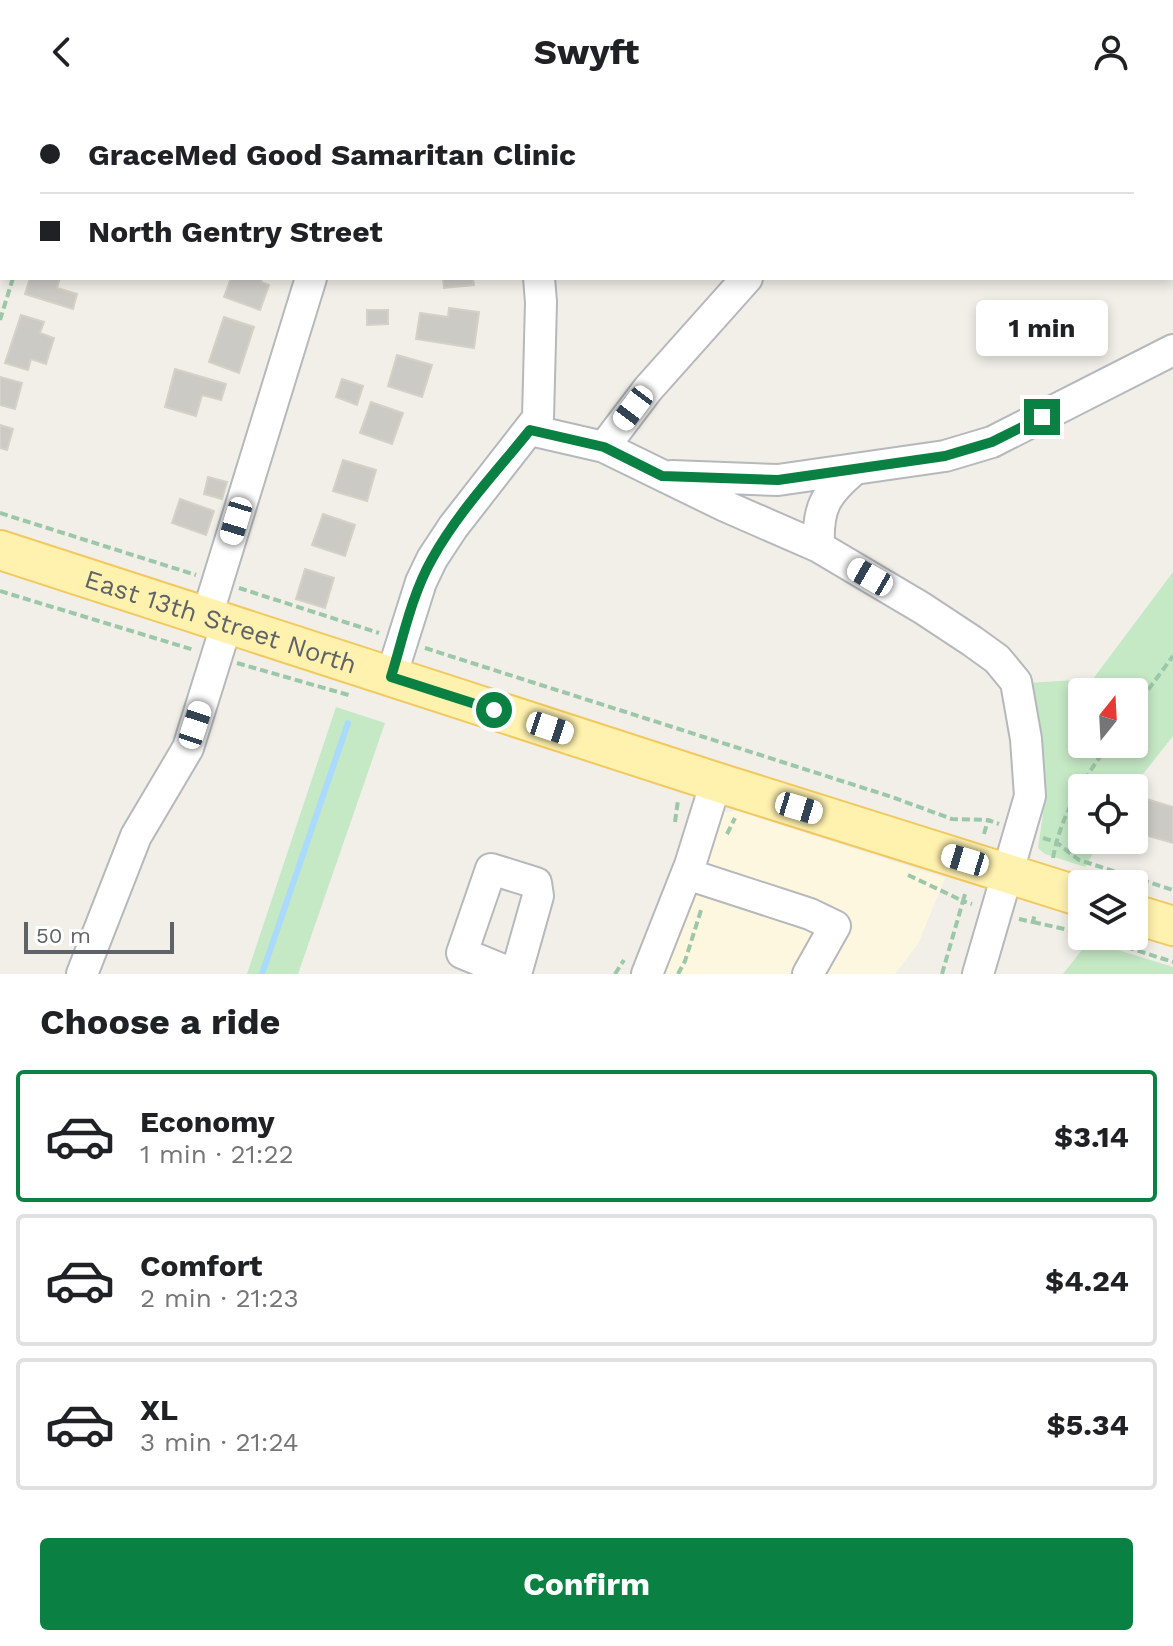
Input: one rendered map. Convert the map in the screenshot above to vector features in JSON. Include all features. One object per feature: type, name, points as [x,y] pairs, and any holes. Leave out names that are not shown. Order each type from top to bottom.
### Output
[{"type":"main road","name":"East 13th Street North","points":[[0,550],[391,677],[719,803],[1009,874],[1068,893]]},
{"type":"main road","points":[[1148,918],[1173,926]]},
{"type":"street","points":[[82,974],[136,836],[188,748],[217,619],[310,280]]},
{"type":"street","points":[[391,677],[421,582],[432,559],[453,527],[538,418],[539,280]]},
{"type":"street","points":[[604,447],[648,389],[745,280]]},
{"type":"street","points":[[662,476],[778,480],[945,456],[992,442],[1173,350]]},
{"type":"street","points":[[530,430],[604,447],[819,547],[972,641],[997,659],[1016,682],[1026,739],[1030,796],[978,974]]},
{"type":"street","points":[[819,547],[818,522],[826,496],[855,469]]},
{"type":"street","points":[[647,974],[719,803]]},
{"type":"street","points":[[687,874],[810,914],[835,926],[808,974]]},
{"type":"path","points":[[0,320],[12,280]]},
{"type":"path","points":[[0,513],[217,619],[358,698]]},
{"type":"path","points":[[0,591],[403,641],[892,797],[952,819],[988,820],[1008,828]]},
{"type":"path","points":[[1148,690],[1173,656]]},
{"type":"path","points":[[1053,858],[1074,795],[1099,758]]},
{"type":"path","points":[[984,834],[988,820]]},
{"type":"path","points":[[1038,836],[1056,842],[1079,860],[1173,890]]},
{"type":"path","points":[[902,872],[982,907]]},
{"type":"path","points":[[942,974],[946,969],[966,889]]},
{"type":"path","points":[[1033,922],[1035,913]]},
{"type":"path","points":[[1012,918],[1068,930]]},
{"type":"path","points":[[1136,950],[1173,962]]},
{"type":"shaded area","points":[[738,811],[945,878],[918,944],[895,974],[661,974],[685,916],[716,821],[724,812]]},
{"type":"green space","points":[[1173,572],[1173,736],[1143,774],[1068,774],[1068,854],[1093,854],[1085,867],[1045,854],[1038,848],[1046,794],[1044,761],[1027,683],[1068,681],[1068,758],[1148,758],[1148,678],[1094,678]]},
{"type":"green space","points":[[336,707],[385,723],[298,974],[247,974]]},
{"type":"green space","points":[[1082,950],[1118,950],[1173,967],[1173,974],[1063,974]]},
{"type":"building","points":[[29,280],[59,280],[57,288],[77,294],[73,309],[25,294]]},
{"type":"building","points":[[230,280],[262,280],[269,285],[260,310],[224,297]]},
{"type":"building","points":[[443,280],[473,280],[474,285],[444,288]]},
{"type":"building","points":[[449,308],[479,312],[474,348],[416,339],[420,313],[448,317]]},
{"type":"building","points":[[367,310],[388,310],[388,324],[367,325]]},
{"type":"building","points":[[21,315],[44,322],[40,333],[54,338],[46,364],[31,359],[28,370],[5,363]]},
{"type":"building","points":[[224,317],[254,327],[239,373],[209,362]]},
{"type":"building","points":[[397,355],[432,365],[422,397],[388,386]]},
{"type":"building","points":[[175,369],[226,384],[221,400],[202,395],[196,416],[165,407]]},
{"type":"building","points":[[0,377],[22,383],[15,409],[0,405]]},
{"type":"building","points":[[342,379],[363,386],[357,405],[336,397]]},
{"type":"building","points":[[371,402],[403,413],[392,444],[360,433]]},
{"type":"building","points":[[0,425],[13,429],[7,450],[0,448]]},
{"type":"building","points":[[343,460],[376,470],[367,501],[333,491]]},
{"type":"building","points":[[208,477],[227,482],[222,499],[204,494]]},
{"type":"building","points":[[180,499],[214,511],[206,535],[172,523]]},
{"type":"building","points":[[323,514],[355,525],[345,556],[312,545]]},
{"type":"building","points":[[305,569],[334,578],[325,608],[296,599]]},
{"type":"building","points":[[1148,799],[1173,807],[1173,843],[1148,836]]},
{"type":"waterway","points":[[262,974],[348,723]]},
{"type":"route","points":[[494,710],[391,677],[421,582],[432,559],[453,527],[530,430],[604,447],[662,476],[778,480],[945,456],[992,442],[1042,417]]}]
